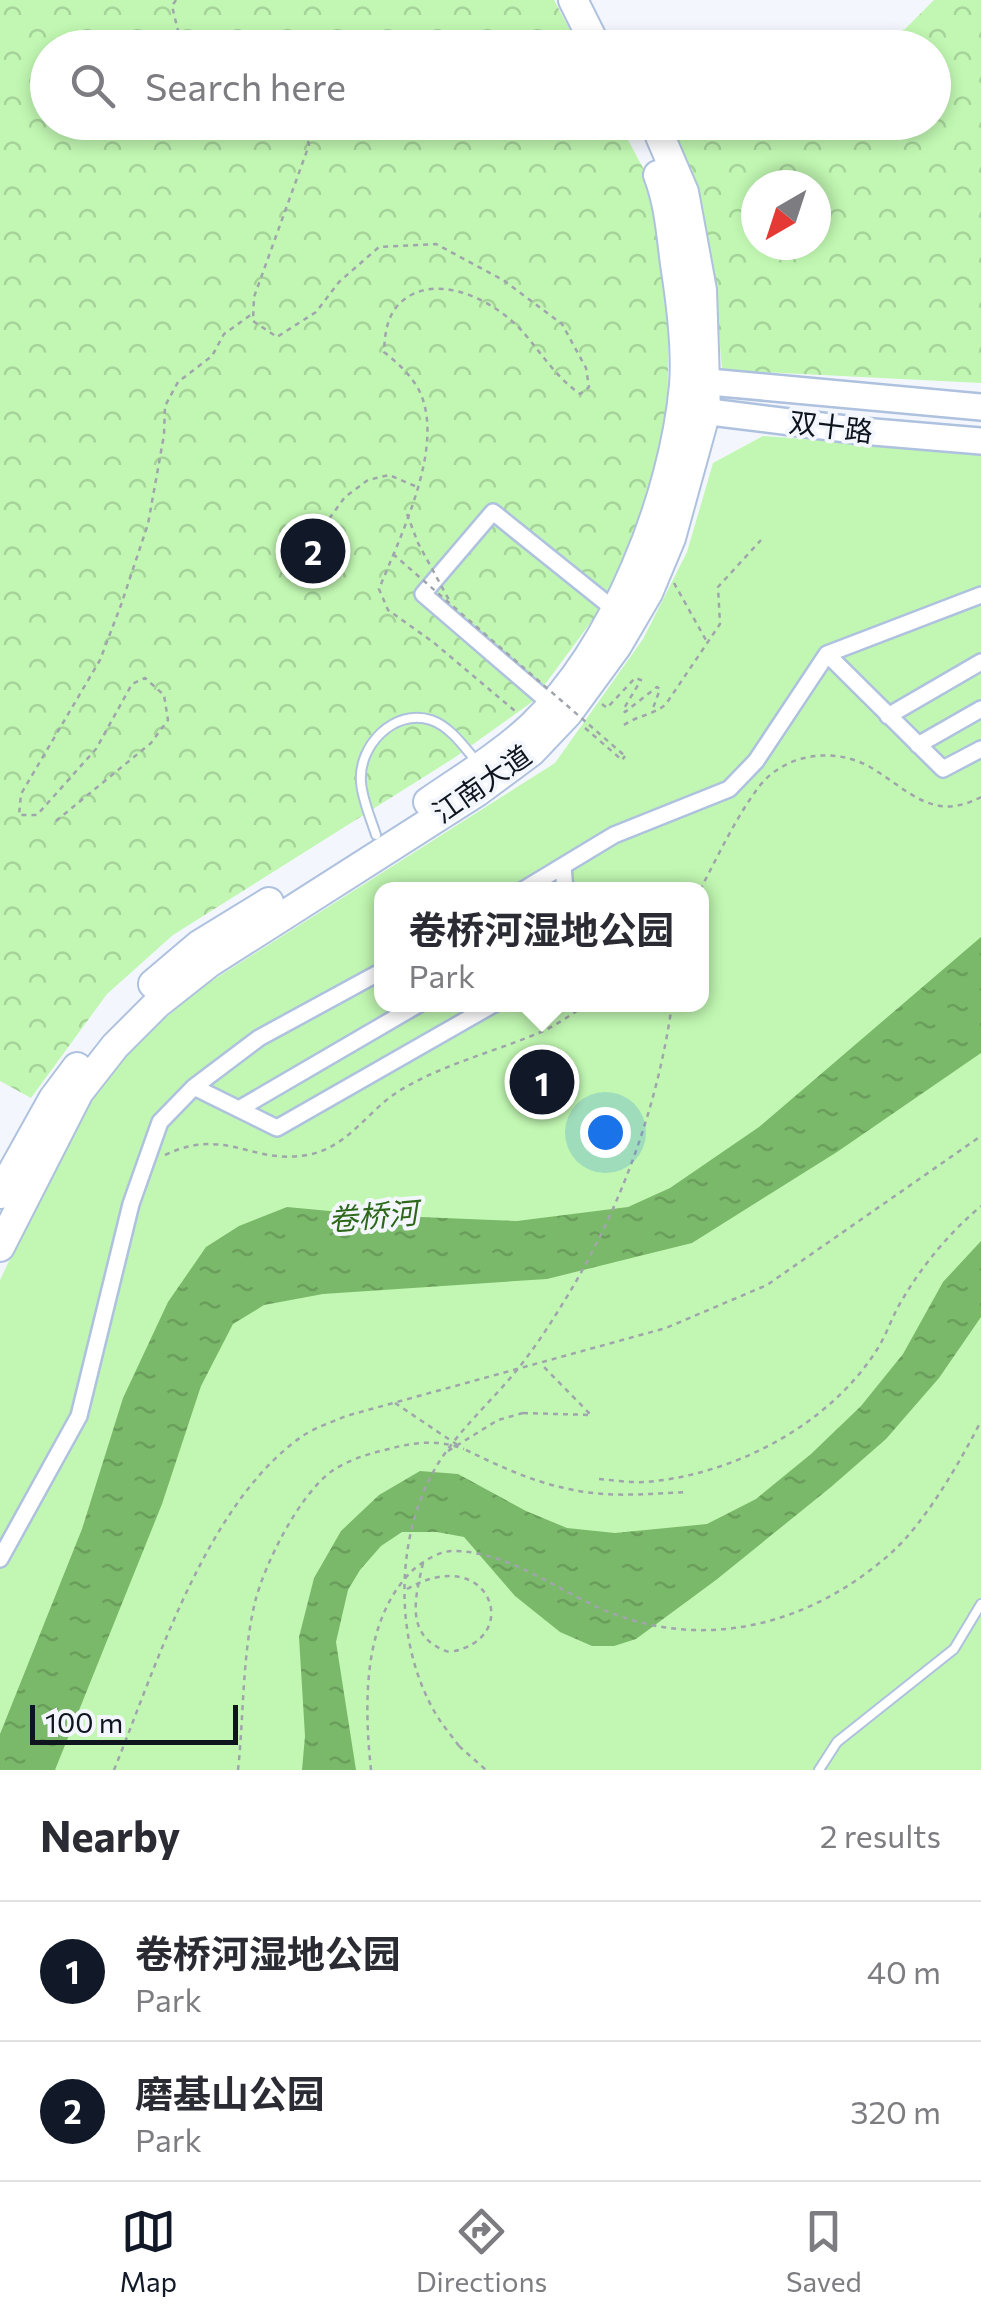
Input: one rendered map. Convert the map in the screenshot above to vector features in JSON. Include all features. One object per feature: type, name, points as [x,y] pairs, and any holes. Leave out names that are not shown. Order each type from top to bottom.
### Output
[{"type":"highway","points":[[572,0],[588,30]]},
{"type":"highway","points":[[592,0],[607,30]]},
{"type":"highway","name":"江南大道","points":[[643,140],[666,195],[696,381]]},
{"type":"highway","name":"江南大道","points":[[0,1194],[64,1084],[104,1034],[147,990],[199,946],[480,766],[559,708],[617,646],[648,593],[686,492],[694,410],[702,290],[684,192],[662,140]]},
{"type":"highway","name":"江南大道","points":[[0,1247],[79,1092],[115,1046],[157,1004],[225,953],[478,792],[532,752],[615,610],[655,524],[694,410]]},
{"type":"main road","name":"双十路","points":[[696,381],[981,407]]},
{"type":"main road","name":"双十路","points":[[694,410],[981,442]]},
{"type":"street","points":[[559,708],[423,594],[493,512],[615,610]]},
{"type":"street","points":[[536,882],[614,835],[729,789],[756,761],[826,654],[981,595]]},
{"type":"street","points":[[826,654],[943,769],[981,748]]},
{"type":"street","points":[[888,716],[981,662]]},
{"type":"street","points":[[918,745],[981,709]]},
{"type":"street","points":[[563,866],[564,882]]},
{"type":"street","points":[[0,1559],[79,1416],[115,1264],[160,1122],[194,1087],[259,1038],[374,975]]},
{"type":"street","points":[[239,1109],[405,1012]]},
{"type":"street","points":[[194,1087],[278,1128],[480,1012]]},
{"type":"lane","points":[[376,835],[360,782],[372,740],[398,720],[430,720],[450,731],[480,766]]},
{"type":"lane","points":[[819,1770],[837,1742],[954,1650],[981,1604]]},
{"type":"path","points":[[176,0],[172,6],[178,30]]},
{"type":"path","points":[[307,140],[292,200],[254,297],[254,322],[277,337],[316,312],[339,282],[379,247],[436,244],[504,280],[562,324],[586,368],[589,388],[580,394],[564,383],[520,329],[499,312],[462,292],[428,287],[402,300],[385,325],[384,352],[402,366],[423,398],[429,439],[379,589],[388,610],[433,642],[559,708],[622,760],[625,756],[393,554]]},
{"type":"path","points":[[56,821],[150,743],[168,720],[164,695],[145,678],[132,684],[96,749],[38,815],[19,814],[21,794],[100,660],[121,605],[148,524],[165,406],[178,382],[212,356],[224,334],[254,314]]},
{"type":"path","points":[[316,566],[326,523],[346,497],[368,480],[389,475],[416,487]]},
{"type":"path","points":[[407,514],[452,606]]},
{"type":"path","points":[[624,725],[658,712],[666,704],[722,616],[718,587],[761,540]]},
{"type":"path","points":[[662,560],[706,642]]},
{"type":"path","points":[[559,708],[606,708],[636,678],[641,680],[623,710],[626,712],[656,687],[660,689],[651,713]]},
{"type":"path","points":[[705,882],[759,787],[780,767],[805,756],[836,756],[868,766],[920,802],[947,807],[981,798]]},
{"type":"path","points":[[159,1160],[199,1142],[280,1157],[310,1155],[342,1141],[397,1092],[439,1071],[545,1030],[573,1012]]},
{"type":"path","points":[[486,1770],[459,1746],[432,1708],[416,1664],[404,1610],[404,1565],[412,1523],[424,1488],[443,1455],[544,1333],[598,1242],[621,1189],[656,1086],[670,1012]]},
{"type":"path","points":[[114,1770],[190,1583],[229,1514],[281,1453],[307,1433],[346,1416],[666,1328],[768,1285],[981,1136]]},
{"type":"path","points":[[598,1479],[643,1482],[702,1472],[753,1454],[804,1424],[842,1392],[878,1349],[926,1262],[959,1224],[981,1206]]},
{"type":"path","points":[[443,1455],[498,1420],[523,1413],[590,1414],[540,1362]]},
{"type":"path","points":[[394,1402],[464,1449]]},
{"type":"path","points":[[371,1770],[368,1676],[380,1622],[397,1586],[424,1561],[450,1550],[485,1554],[611,1613],[680,1631],[745,1629],[822,1603],[892,1552],[937,1495],[981,1421]]},
{"type":"path","points":[[238,1770],[243,1681],[256,1600],[291,1523],[331,1472],[360,1456],[414,1442],[445,1442],[511,1472],[569,1490],[618,1495],[686,1492]]},
{"type":"path","points":[[618,1480],[618,1495]]},
{"type":"path","points":[[404,1590],[424,1579],[447,1574],[464,1576],[488,1599],[492,1612],[480,1640],[466,1649],[448,1652],[422,1635],[416,1601],[424,1561]]},
{"type":"green space","points":[[0,0],[554,0],[570,30],[30,30],[30,140],[628,140],[650,181],[669,317],[667,421],[639,524],[597,614],[532,702],[454,758],[173,935],[107,994],[31,1098],[0,1081]]},
{"type":"green space","points":[[934,0],[981,0],[981,383],[722,370],[714,271],[696,181],[677,140],[951,140],[951,30],[902,30]]},
{"type":"green space","points":[[763,436],[981,451],[981,1770],[0,1770],[0,1280],[80,1113],[127,1050],[205,985],[555,763],[643,639],[687,552],[713,463]]},
{"type":"water","name":"卷桥河","points":[[981,937],[981,1053],[837,1152],[692,1243],[547,1279],[323,1294],[264,1305],[233,1324],[201,1386],[162,1504],[55,1770],[0,1770],[0,1734],[82,1529],[123,1398],[168,1302],[206,1247],[239,1226],[287,1207],[517,1221],[628,1207],[670,1188],[759,1127]]},
{"type":"water","points":[[981,1241],[981,1317],[939,1378],[886,1439],[831,1487],[636,1639],[614,1646],[592,1646],[560,1632],[515,1596],[464,1537],[402,1532],[381,1546],[348,1590],[336,1642],[356,1770],[302,1770],[305,1736],[299,1637],[314,1578],[341,1531],[379,1495],[420,1471],[458,1474],[567,1528],[615,1533],[707,1524],[756,1499],[861,1406],[903,1354],[943,1282]]},
{"type":"place","name":"磨基山公园","points":[[313,551]]},
{"type":"place","name":"卷桥河湿地公园","points":[[542,1082]]}]
